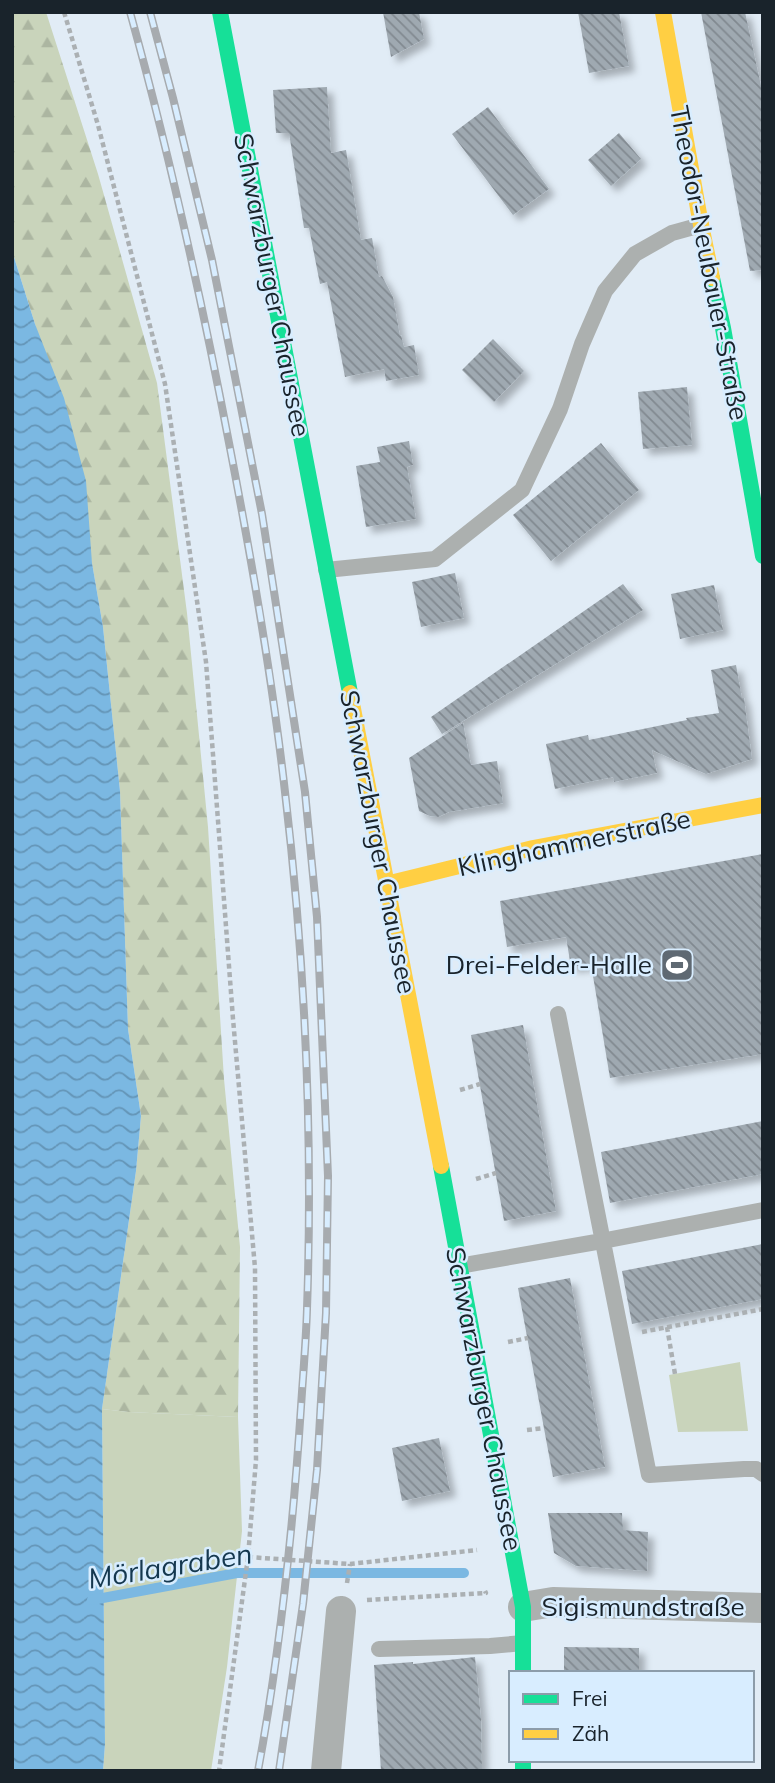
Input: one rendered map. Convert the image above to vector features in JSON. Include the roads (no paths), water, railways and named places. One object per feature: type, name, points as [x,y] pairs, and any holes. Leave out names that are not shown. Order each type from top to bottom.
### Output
[{"type":"main road","name":"Schwarzburger Chaussee","points":[[220,12],[494,1442],[523,1607],[523,1671]]},
{"type":"main road","name":"Theodor-Neubauer-Straße","points":[[663,12],[763,556]]},
{"type":"main road","name":"Klinghammerstraße","points":[[386,884],[533,848],[763,805]]},
{"type":"street","name":"Sigismundstraße","points":[[523,1607],[553,1602],[763,1608]]},
{"type":"street","points":[[326,1771],[341,1611]]},
{"type":"lane","points":[[326,570],[435,559],[522,490],[560,409],[582,344],[605,290],[635,254],[672,233],[701,225]]},
{"type":"lane","points":[[558,1014],[649,1475],[744,1469],[756,1469],[763,1474]]},
{"type":"lane","points":[[459,1266],[763,1210]]},
{"type":"lane","points":[[379,1648],[490,1647],[524,1643]]},
{"type":"water","points":[[12,251],[35,324],[64,398],[86,481],[92,563],[103,627],[120,791],[128,1029],[141,1116],[136,1171],[102,1409],[103,1771],[12,1771]]},
{"type":"waterway","name":"Mörlagraben","points":[[92,1600],[237,1573],[464,1573]]},
{"type":"railway","points":[[130,12],[184,229],[246,534],[280,749],[298,920],[308,1115],[307,1321],[290,1544],[273,1681],[258,1771]]},
{"type":"railway","points":[[150,12],[212,260],[262,514],[305,792],[317,917],[328,1176],[326,1313],[317,1470],[303,1604],[279,1771]]},
{"type":"place","name":"Drei-Felder-Halle","points":[[677,965]]}]
